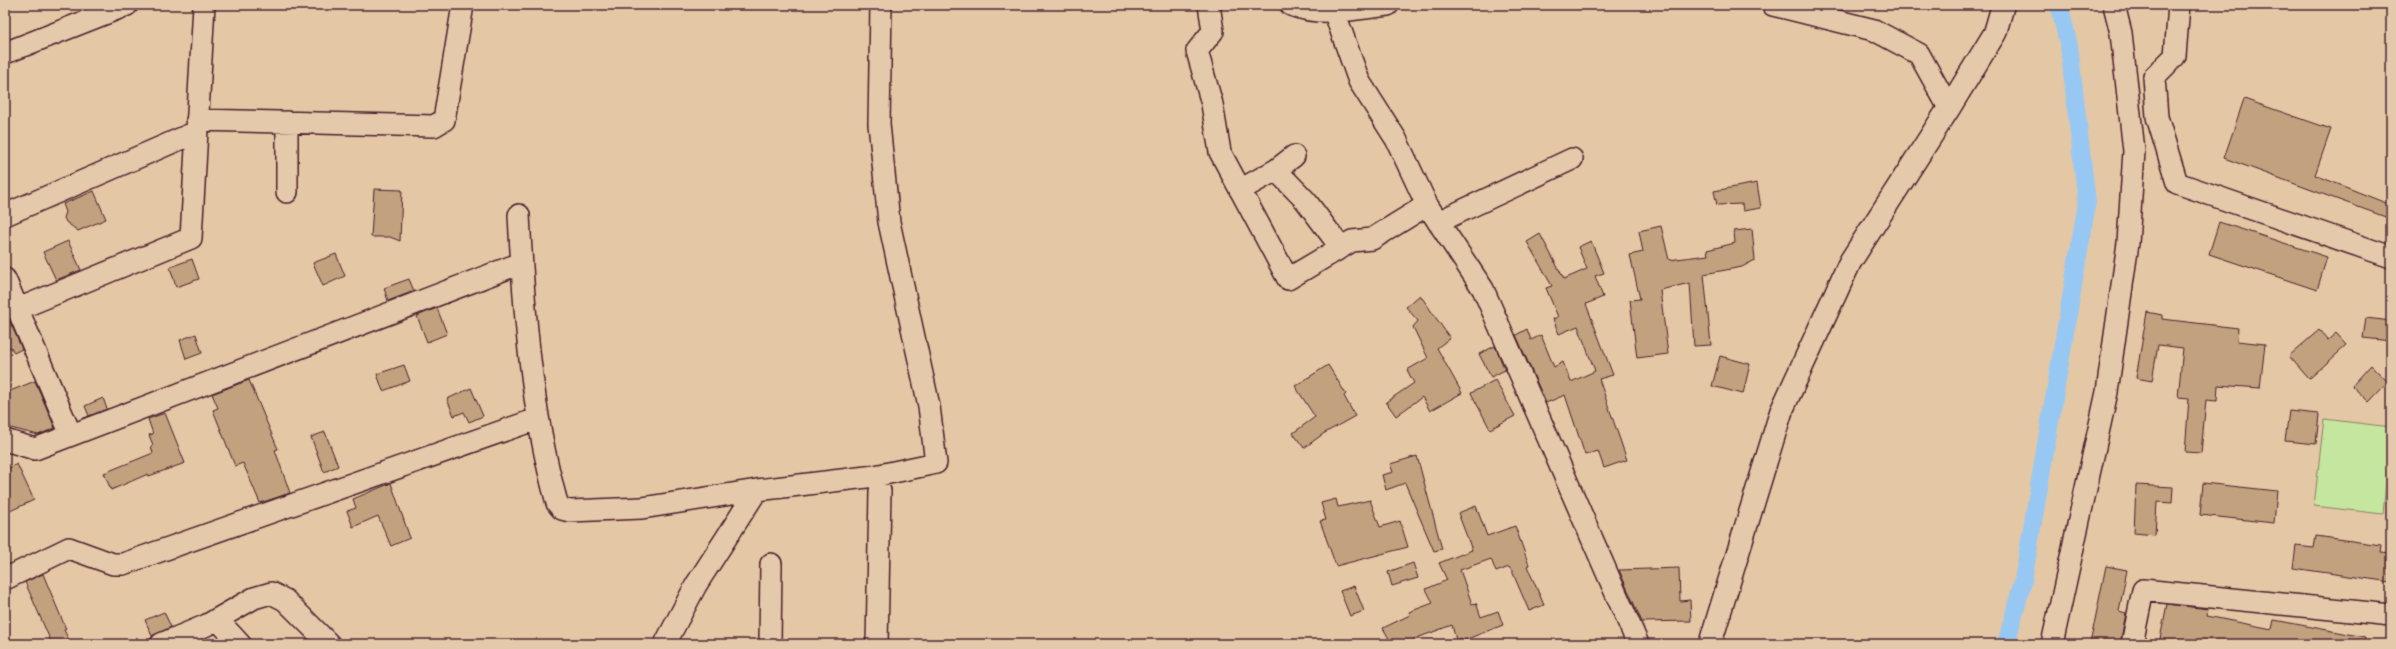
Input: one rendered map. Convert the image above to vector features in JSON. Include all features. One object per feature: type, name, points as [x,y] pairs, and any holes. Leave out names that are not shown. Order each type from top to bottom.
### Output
[{"type":"main road","points":[[1710,644],[1781,412],[1850,262],[1950,108],[1995,33],[2003,5]]},
{"type":"street","points":[[5,53],[127,5]]},
{"type":"street","points":[[18,309],[191,238],[204,5]]},
{"type":"street","points":[[5,215],[197,126],[287,122],[434,126],[439,124],[444,120],[463,5]]},
{"type":"street","points":[[518,215],[521,264],[537,419],[557,503],[562,509],[570,511],[642,508],[758,490],[875,476],[936,463],[929,406],[889,222],[879,124],[881,5]]},
{"type":"street","points":[[1209,5],[1213,31],[1197,51],[1212,104],[1220,152],[1288,279],[1352,242],[1372,239],[1427,205]]},
{"type":"street","points":[[1291,5],[1301,9],[1334,11],[1388,5]]},
{"type":"street","points":[[1773,5],[1874,30],[1919,54],[1950,108]]},
{"type":"street","points":[[2052,644],[2107,392],[2128,243],[2134,151],[2121,33],[2114,5]]},
{"type":"street","points":[[2178,5],[2175,56],[2154,77],[2157,117],[2177,183],[2391,257]]},
{"type":"street","points":[[1334,11],[1359,81],[1396,139],[1427,205],[1483,289],[1638,644]]},
{"type":"street","points":[[287,122],[287,192]]},
{"type":"street","points":[[1240,190],[1276,170],[1294,156]]},
{"type":"street","points":[[1438,222],[1572,159]]},
{"type":"street","points":[[1276,170],[1306,201],[1341,248]]},
{"type":"street","points":[[5,440],[35,449],[521,264]]},
{"type":"street","points":[[5,279],[71,435]]},
{"type":"street","points":[[5,579],[69,548],[114,564],[123,564],[537,419]]},
{"type":"street","points":[[665,644],[696,585],[758,490]]},
{"type":"street","points":[[878,644],[880,491]]},
{"type":"street","points":[[770,644],[771,564]]},
{"type":"street","points":[[2132,644],[2143,590],[2391,615]]},
{"type":"street","points":[[161,644],[217,619],[254,598],[272,593],[284,600],[329,644]]},
{"type":"street","points":[[217,619],[240,644]]},
{"type":"green space","points":[[2324,419],[2391,427],[2383,514],[2314,506]]},
{"type":"building","points":[[2244,99],[2331,129],[2315,175],[2391,205],[2391,219],[2224,158]]},
{"type":"building","points":[[1757,183],[1761,208],[1743,211],[1742,204],[1717,205],[1714,191]]},
{"type":"building","points":[[374,189],[402,190],[400,241],[390,237],[371,237]]},
{"type":"building","points":[[94,191],[106,219],[78,231],[66,222],[64,218],[66,212],[63,204]]},
{"type":"building","points":[[2219,222],[2327,257],[2317,290],[2209,254]]},
{"type":"building","points":[[1661,226],[1669,260],[1708,255],[1707,250],[1735,243],[1734,231],[1752,229],[1755,260],[1742,267],[1704,274],[1711,345],[1694,346],[1690,283],[1660,290],[1668,354],[1637,358],[1630,300],[1640,299],[1630,255],[1643,252],[1639,231]]},
{"type":"building","points":[[1540,234],[1564,279],[1587,269],[1578,247],[1591,241],[1604,273],[1595,276],[1603,297],[1586,304],[1613,375],[1599,379],[1627,460],[1604,468],[1598,451],[1585,455],[1565,395],[1546,403],[1516,335],[1527,329],[1531,340],[1541,335],[1554,367],[1563,362],[1571,382],[1595,371],[1578,326],[1559,334],[1553,319],[1558,317],[1546,288],[1552,286],[1527,242]]},
{"type":"building","points":[[68,241],[81,270],[56,280],[43,252]]},
{"type":"building","points":[[336,254],[345,276],[323,286],[313,263]]},
{"type":"building","points":[[192,259],[199,279],[176,287],[170,267]]},
{"type":"building","points":[[409,279],[414,291],[388,301],[384,288]]},
{"type":"building","points":[[1420,295],[1450,338],[1437,348],[1462,393],[1430,411],[1422,397],[1396,416],[1386,402],[1414,383],[1407,370],[1428,358],[1413,327],[1418,321],[1406,307]]},
{"type":"building","points":[[437,308],[447,334],[427,342],[417,316]]},
{"type":"building","points":[[2147,312],[2162,315],[2162,319],[2238,328],[2237,341],[2265,344],[2260,388],[2218,385],[2217,401],[2206,400],[2201,453],[2185,452],[2189,398],[2178,397],[2183,348],[2158,345],[2152,381],[2136,378]]},
{"type":"building","points":[[2366,318],[2391,321],[2391,341],[2363,338]]},
{"type":"building","points":[[10,322],[22,349],[14,353],[11,347],[5,350],[5,324]]},
{"type":"building","points":[[2319,330],[2328,340],[2336,333],[2347,345],[2309,379],[2289,356]]},
{"type":"building","points":[[196,334],[202,353],[186,359],[180,340]]},
{"type":"building","points":[[1495,346],[1505,370],[1491,377],[1479,354]]},
{"type":"building","points":[[1720,356],[1750,364],[1743,394],[1712,386]]},
{"type":"building","points":[[404,365],[410,381],[383,391],[377,374]]},
{"type":"building","points":[[1328,365],[1346,394],[1344,396],[1355,416],[1323,434],[1304,448],[1293,433],[1315,417],[1295,386]]},
{"type":"building","points":[[2371,365],[2388,382],[2369,402],[2352,386]]},
{"type":"building","points":[[249,380],[278,449],[275,450],[290,493],[260,503],[243,463],[235,466],[213,410],[218,408],[212,394]]},
{"type":"building","points":[[1495,380],[1515,416],[1490,429],[1471,393]]},
{"type":"building","points":[[35,381],[55,428],[38,435],[11,428],[5,412],[5,393]]},
{"type":"building","points":[[471,388],[483,416],[469,422],[464,412],[454,416],[447,399]]},
{"type":"building","points":[[103,398],[107,409],[89,416],[85,406]]},
{"type":"building","points":[[2289,411],[2319,414],[2316,444],[2285,441]]},
{"type":"building","points":[[165,413],[185,463],[149,476],[148,474],[111,490],[104,473],[153,453],[151,446],[153,445],[149,435],[153,434],[148,419]]},
{"type":"building","points":[[325,432],[338,466],[324,472],[311,437]]},
{"type":"building","points":[[1417,456],[1442,549],[1434,551],[1405,483],[1386,490],[1382,475],[1393,472],[1390,464]]},
{"type":"building","points":[[17,464],[34,500],[10,511],[5,501],[5,470]]},
{"type":"building","points":[[391,483],[410,538],[391,546],[378,516],[353,527],[347,511],[356,508],[353,499]]},
{"type":"building","points":[[2203,483],[2277,491],[2274,523],[2200,515]]},
{"type":"building","points":[[2136,485],[2173,487],[2172,503],[2157,502],[2155,535],[2134,533]]},
{"type":"building","points":[[1336,499],[1338,507],[1370,500],[1380,527],[1400,521],[1408,547],[1336,566],[1320,521],[1326,520],[1321,503]]},
{"type":"building","points":[[1476,506],[1487,536],[1515,526],[1529,565],[1527,566],[1544,605],[1529,611],[1512,571],[1509,567],[1496,572],[1491,559],[1460,570],[1472,604],[1476,603],[1481,617],[1498,611],[1503,625],[1462,641],[1461,638],[1456,640],[1452,625],[1414,639],[1416,644],[1392,644],[1383,628],[1410,615],[1409,612],[1433,603],[1426,589],[1447,580],[1439,563],[1472,550],[1458,513]]},
{"type":"building","points":[[2316,536],[2381,545],[2380,552],[2391,553],[2391,582],[2293,568],[2296,546],[2314,548]]},
{"type":"building","points":[[1413,563],[1418,578],[1392,586],[1388,572]]},
{"type":"building","points":[[2106,566],[2127,570],[2119,611],[2126,613],[2120,644],[2090,644]]},
{"type":"building","points":[[1679,568],[1680,601],[1690,600],[1691,621],[1642,622],[1619,570]]},
{"type":"building","points":[[43,574],[66,629],[64,630],[71,644],[52,644],[25,582]]},
{"type":"building","points":[[1354,586],[1364,611],[1350,616],[1340,591]]},
{"type":"building","points":[[2167,604],[2208,609],[2207,616],[2272,629],[2274,620],[2365,637],[2364,644],[2159,644]]},
{"type":"building","points":[[164,612],[171,627],[152,636],[145,620]]},
{"type":"waterway","points":[[2006,644],[2023,581],[2087,203],[2069,46],[2059,5]]}]
